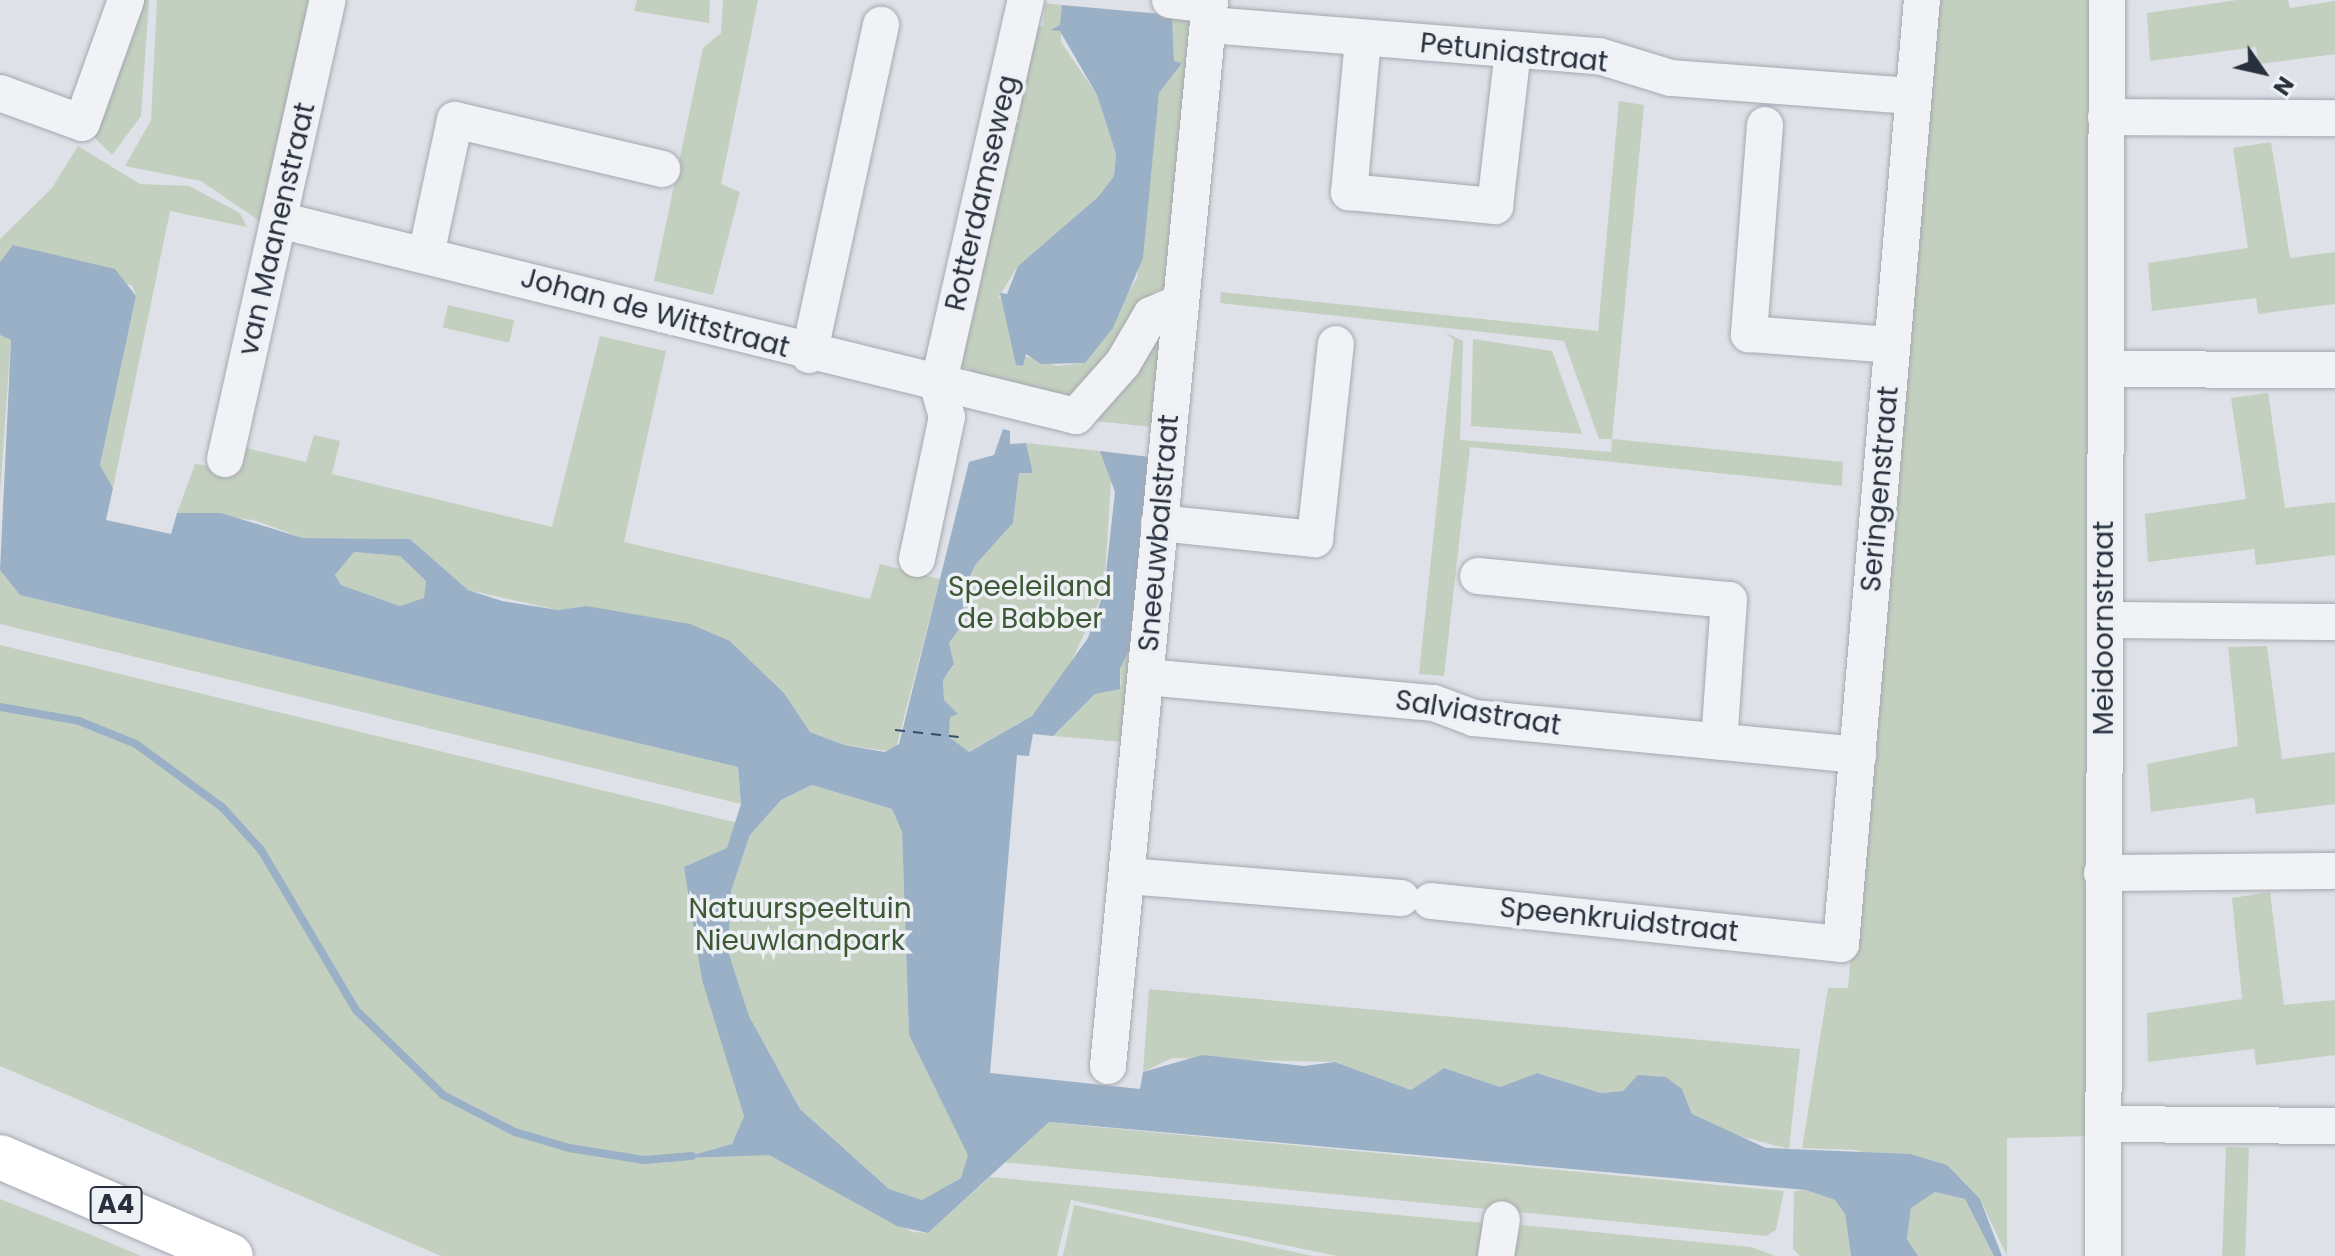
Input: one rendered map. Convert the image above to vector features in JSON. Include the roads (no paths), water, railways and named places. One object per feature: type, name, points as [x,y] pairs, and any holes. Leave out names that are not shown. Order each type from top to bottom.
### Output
[{"type":"highway","name":"A4","points":[[0,1157],[231,1256]]},
{"type":"street","points":[[0,93],[82,123],[126,0]]},
{"type":"street","name":"van Maanenstraat","points":[[225,459],[328,0]]},
{"type":"street","name":"Rotterdamseweg","points":[[938,386],[1026,0]]},
{"type":"street","name":"Petuniastraat","points":[[1170,0],[1363,39],[1599,56],[1671,78],[1913,96]]},
{"type":"street","name":"Seringenstraat","points":[[1808,940],[1841,944],[1922,0]]},
{"type":"street","name":"Meidoornstraat","points":[[2103,1256],[2106,1124],[2102,873],[2108,369],[2107,0]]},
{"type":"street","name":"Sneeuwbalstraat","points":[[1108,1066],[1179,303],[1210,10]]},
{"type":"street","points":[[809,355],[881,25]]},
{"type":"street","points":[[1363,39],[1349,192],[1495,206],[1513,50]]},
{"type":"street","points":[[2106,117],[2335,118]]},
{"type":"street","points":[[426,255],[455,120],[662,169]]},
{"type":"street","points":[[1765,125],[1749,334],[1892,345]]},
{"type":"street","name":"Johan de Wittstraat","points":[[279,220],[640,304],[680,324],[1076,416],[1123,363],[1151,315],[1179,303]]},
{"type":"street","points":[[1159,523],[1315,539],[1336,344]]},
{"type":"street","points":[[2108,369],[2335,370]]},
{"type":"street","points":[[917,559],[947,417],[938,386]]},
{"type":"street","points":[[1478,576],[1729,600],[1719,742]]},
{"type":"street","points":[[2105,620],[2335,622]]},
{"type":"street","name":"Salviastraat","points":[[1146,677],[1434,703],[1474,718],[1858,755]]},
{"type":"street","points":[[2102,873],[2335,871]]},
{"type":"street","name":"Speenkruidstraat","points":[[1127,876],[1416,900],[1808,940]]},
{"type":"street","points":[[2106,1124],[2335,1126]]},
{"type":"street","points":[[1496,1256],[1502,1219]]},
{"type":"water","points":[[1062,5],[1172,15],[1174,61],[1182,63],[1159,93],[1143,258],[1113,328],[1085,363],[1041,364],[1026,354],[1023,366],[1016,365],[1000,293],[1007,294],[1018,266],[1098,197],[1114,176],[1116,154],[1097,95],[1060,31],[1050,30],[1060,25]]},
{"type":"water","points":[[13,245],[115,269],[136,296],[100,465],[113,488],[106,520],[171,534],[177,513],[221,513],[303,538],[410,539],[468,590],[502,601],[558,610],[587,606],[690,624],[730,641],[784,693],[810,732],[844,745],[885,752],[899,744],[969,462],[994,455],[1003,429],[1010,431],[1010,444],[1026,443],[1033,473],[1019,473],[1013,523],[976,564],[961,593],[966,620],[949,643],[954,664],[943,680],[944,700],[958,714],[950,717],[949,737],[969,752],[1032,716],[1088,638],[1104,591],[1115,492],[1100,451],[1150,457],[1132,644],[1120,669],[1120,689],[1095,694],[1053,736],[1033,734],[1029,756],[1017,755],[990,1073],[1140,1089],[1143,1072],[1202,1055],[1304,1066],[1335,1062],[1411,1090],[1444,1068],[1500,1087],[1537,1073],[1601,1093],[1623,1091],[1638,1075],[1666,1077],[1682,1089],[1692,1114],[1766,1148],[1910,1154],[1947,1165],[1980,1199],[2002,1256],[1994,1256],[1965,1199],[1935,1192],[1911,1208],[1907,1239],[1918,1256],[1851,1256],[1845,1214],[1835,1200],[1806,1190],[1049,1122],[928,1233],[897,1226],[769,1155],[683,1158],[732,1144],[744,1116],[702,980],[684,867],[727,848],[741,804],[738,767],[20,595],[0,570],[11,340],[0,335],[0,262]],"holes":[[[354,552],[400,556],[426,581],[424,598],[400,606],[341,585],[335,575]],[[812,785],[892,809],[902,832],[909,1035],[968,1155],[961,1178],[922,1200],[889,1189],[800,1109],[749,1016],[728,951],[731,891],[750,835],[781,800]]]},
{"type":"waterway","points":[[0,707],[79,721],[136,744],[223,808],[261,850],[356,1010],[443,1095],[515,1132],[569,1148],[644,1160],[692,1156]]},
{"type":"park label","name":"Speeleiland de Babber","points":[[1030,603]]},
{"type":"park label","name":"Natuurspeeltuin Nieuwlandpark","points":[[800,925]]}]
